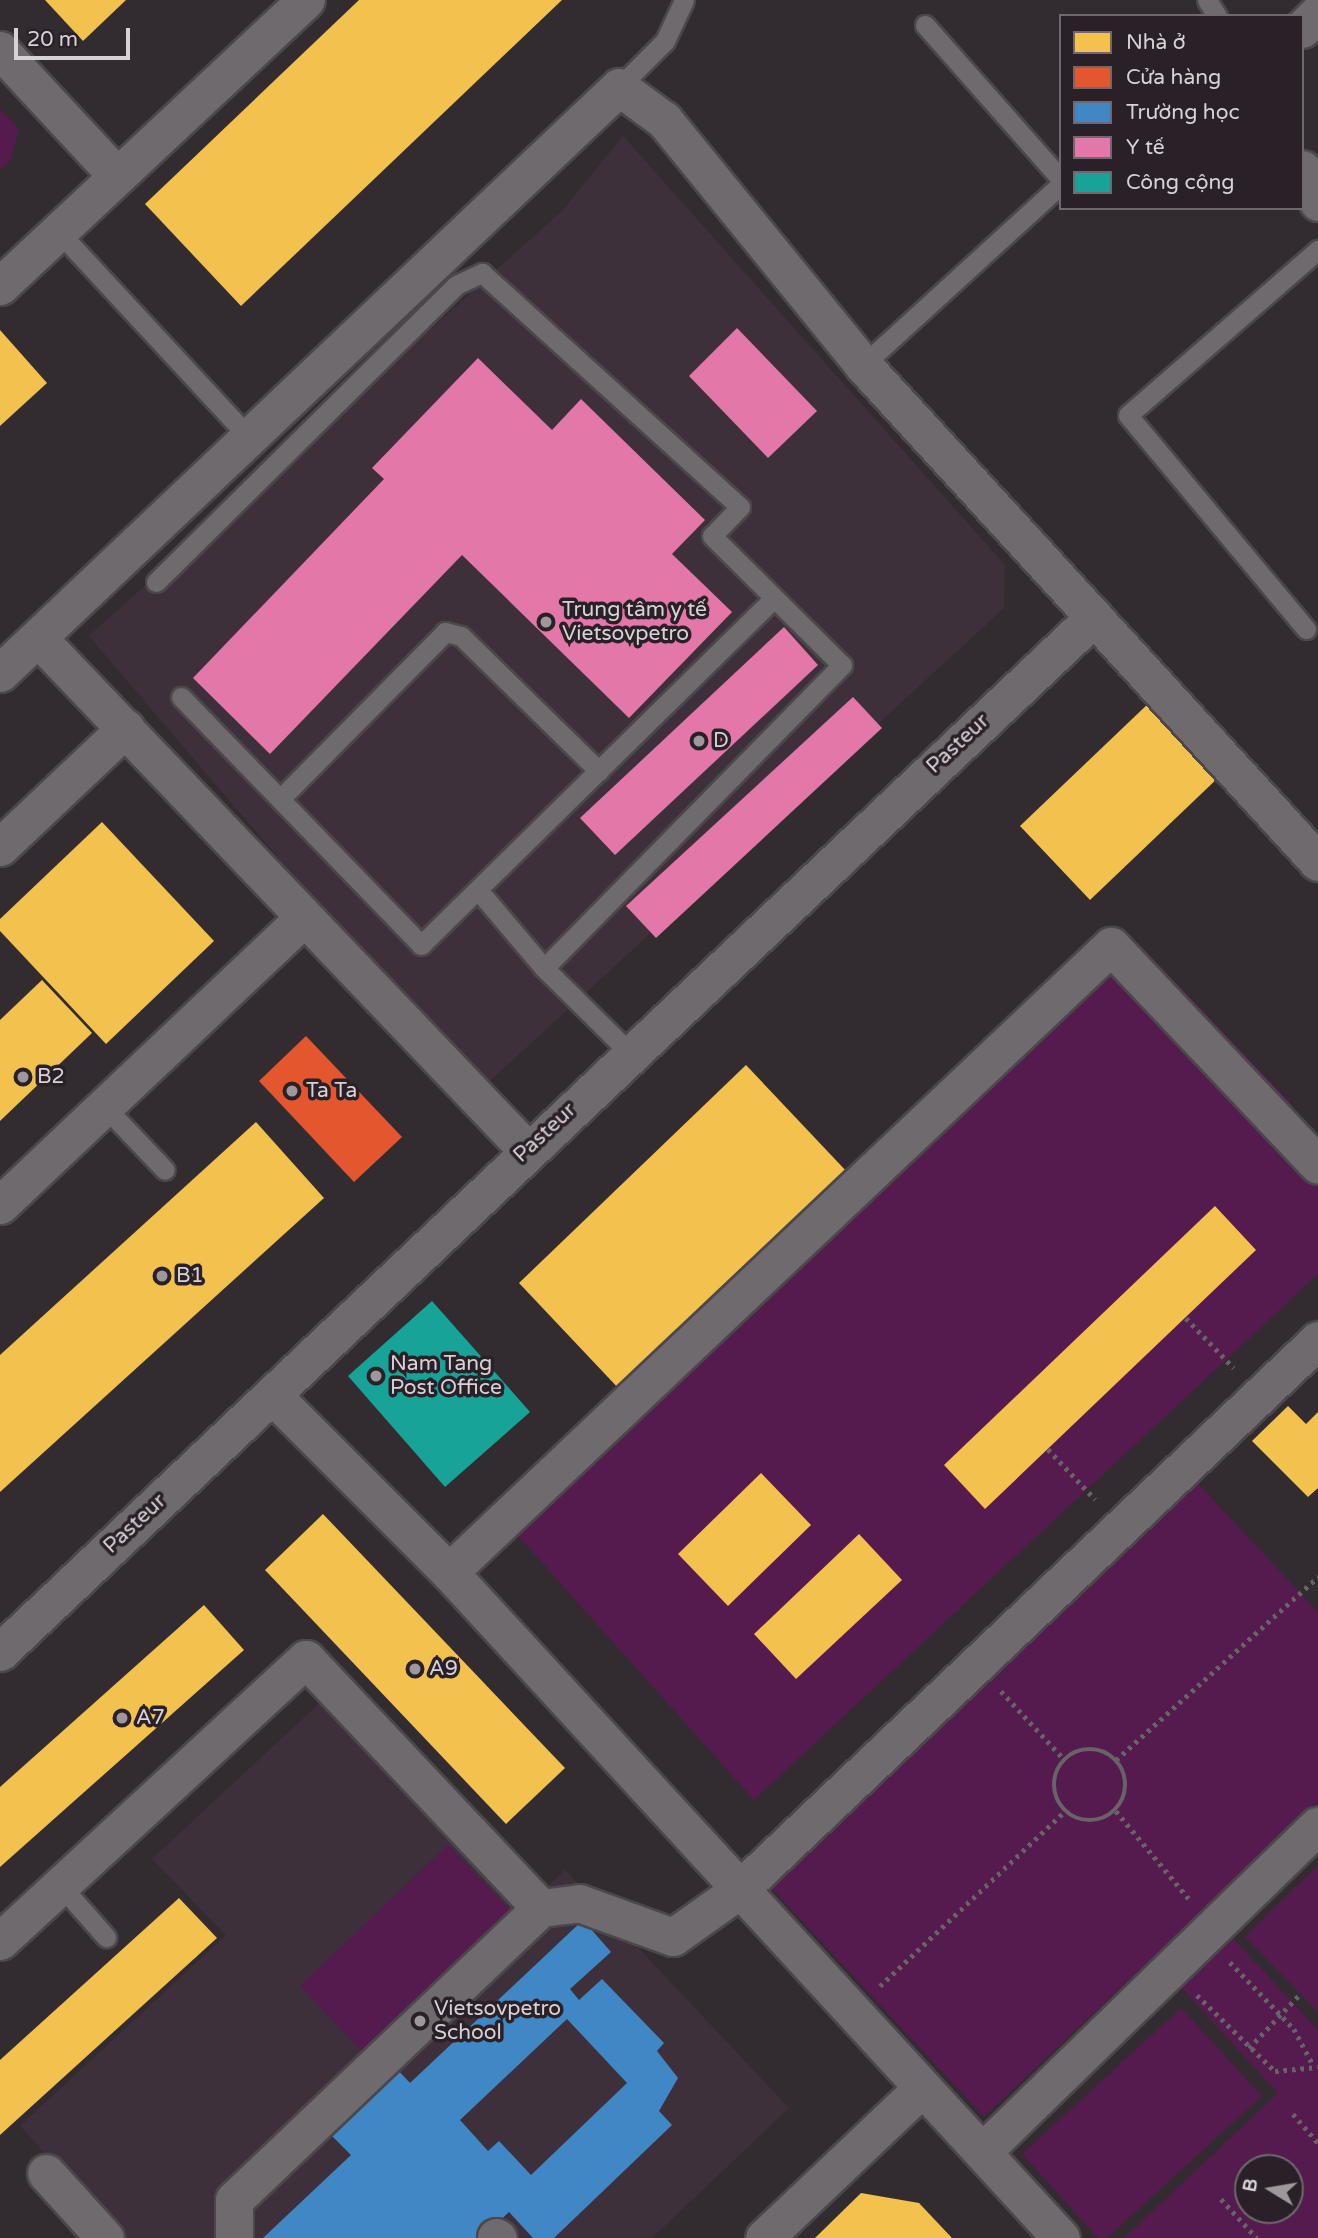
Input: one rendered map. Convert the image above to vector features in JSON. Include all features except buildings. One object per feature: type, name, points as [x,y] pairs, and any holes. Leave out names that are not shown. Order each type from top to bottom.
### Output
[{"type":"street","points":[[0,286],[306,0]]},
{"type":"street","points":[[1304,27],[1318,13]]},
{"type":"street","points":[[0,50],[116,176]]},
{"type":"street","points":[[0,673],[619,88],[664,120],[863,365],[1318,862]]},
{"type":"street","points":[[1304,173],[1318,202]]},
{"type":"street","name":"Pasteur","points":[[0,1652],[527,1150],[1094,617]]},
{"type":"street","points":[[38,638],[527,1150]]},
{"type":"street","points":[[0,847],[126,728]]},
{"type":"street","points":[[0,1205],[303,918]]},
{"type":"street","points":[[449,1572],[1111,946],[1318,1165]]},
{"type":"street","points":[[234,2238],[234,2200],[541,1908],[579,1903],[673,1937],[738,1891],[1120,1525],[1318,1340]]},
{"type":"street","points":[[272,1395],[449,1572],[738,1891],[921,2089],[983,2151],[1061,2238]]},
{"type":"street","points":[[0,1941],[62,1887],[306,1659],[541,1908]]},
{"type":"street","points":[[983,2151],[1170,1966],[1215,1940],[1318,1825]]},
{"type":"street","points":[[764,2238],[921,2089]]},
{"type":"street","points":[[46,2173],[105,2238]]},
{"type":"lane","points":[[619,88],[665,41],[684,0]]},
{"type":"lane","points":[[925,25],[1059,179]]},
{"type":"lane","points":[[863,365],[1059,183]]},
{"type":"lane","points":[[58,231],[248,436]]},
{"type":"lane","points":[[1306,629],[1128,415],[1318,250]]},
{"type":"lane","points":[[156,582],[456,285],[482,273],[740,507],[712,536],[842,665],[544,968]]},
{"type":"lane","points":[[181,697],[421,945],[775,598]]},
{"type":"lane","points":[[280,799],[445,632],[461,636],[599,771]]},
{"type":"lane","points":[[478,890],[544,968],[630,1053]]},
{"type":"lane","points":[[104,1106],[165,1170]]},
{"type":"lane","points":[[62,1887],[106,1937]]},
{"type":"path","points":[[1185,1318],[1259,1394]]},
{"type":"path","points":[[1048,1449],[1120,1525]]},
{"type":"path","points":[[1116,1760],[1318,1577]]},
{"type":"path","points":[[975,1663],[1065,1759]]},
{"type":"path","points":[[1091,1749],[1116,1760],[1126,1785],[1116,1811],[1090,1821],[1065,1811],[1054,1785],[1065,1759],[1091,1749]]},
{"type":"path","points":[[852,2012],[1065,1811]]},
{"type":"path","points":[[1116,1811],[1215,1940],[1281,2014],[1315,2065],[1275,2071],[1249,2048],[1170,1966]]},
{"type":"path","points":[[1249,2048],[1300,1994]]},
{"type":"path","points":[[1293,2114],[1318,2143]]},
{"type":"path","points":[[1221,2199],[1257,2238]]},
{"type":"shaded area","points":[[0,109],[19,129],[10,161],[0,170]]},
{"type":"shaded area","name":"Trung tâm y tế Vietsovpetro","points":[[623,136],[1005,565],[1004,608],[478,1092],[89,636],[563,210]]},
{"type":"shaded area","points":[[1131,936],[1291,1103],[1294,1140],[1318,1164],[1318,1274],[754,1800],[511,1528]]},
{"type":"shaded area","points":[[1175,1459],[1318,1612],[1318,1801],[984,2117],[748,1863]]},
{"type":"shaded area","name":"Vietsovpetro School","points":[[325,1698],[522,1911],[565,1870],[789,2108],[652,2238],[121,2238],[20,2126],[226,1935],[152,1859]]},
{"type":"shaded area","points":[[448,1845],[514,1914],[366,2056],[300,1986]]},
{"type":"shaded area","points":[[1318,1865],[1318,2012],[1245,1937]]},
{"type":"shaded area","points":[[1227,1932],[1318,2030],[1318,2238],[1124,2238],[1278,2093],[1175,1981]]},
{"type":"shaded area","points":[[1181,2008],[1262,2096],[1107,2238],[1098,2238],[1022,2154]]},
{"type":"place","name":"Trung tâm y tế Vietsovpetro","points":[[546,622]]},
{"type":"place","name":"D","points":[[699,741]]},
{"type":"place","name":"B2","points":[[23,1077]]},
{"type":"place","name":"Ta Ta","points":[[292,1091]]},
{"type":"place","name":"B1","points":[[162,1276]]},
{"type":"place","name":"Nam Tang Post Office","points":[[376,1376]]},
{"type":"place","name":"A9","points":[[415,1669]]},
{"type":"place","name":"A7","points":[[122,1718]]},
{"type":"place","name":"Vietsovpetro School","points":[[420,2021]]}]
